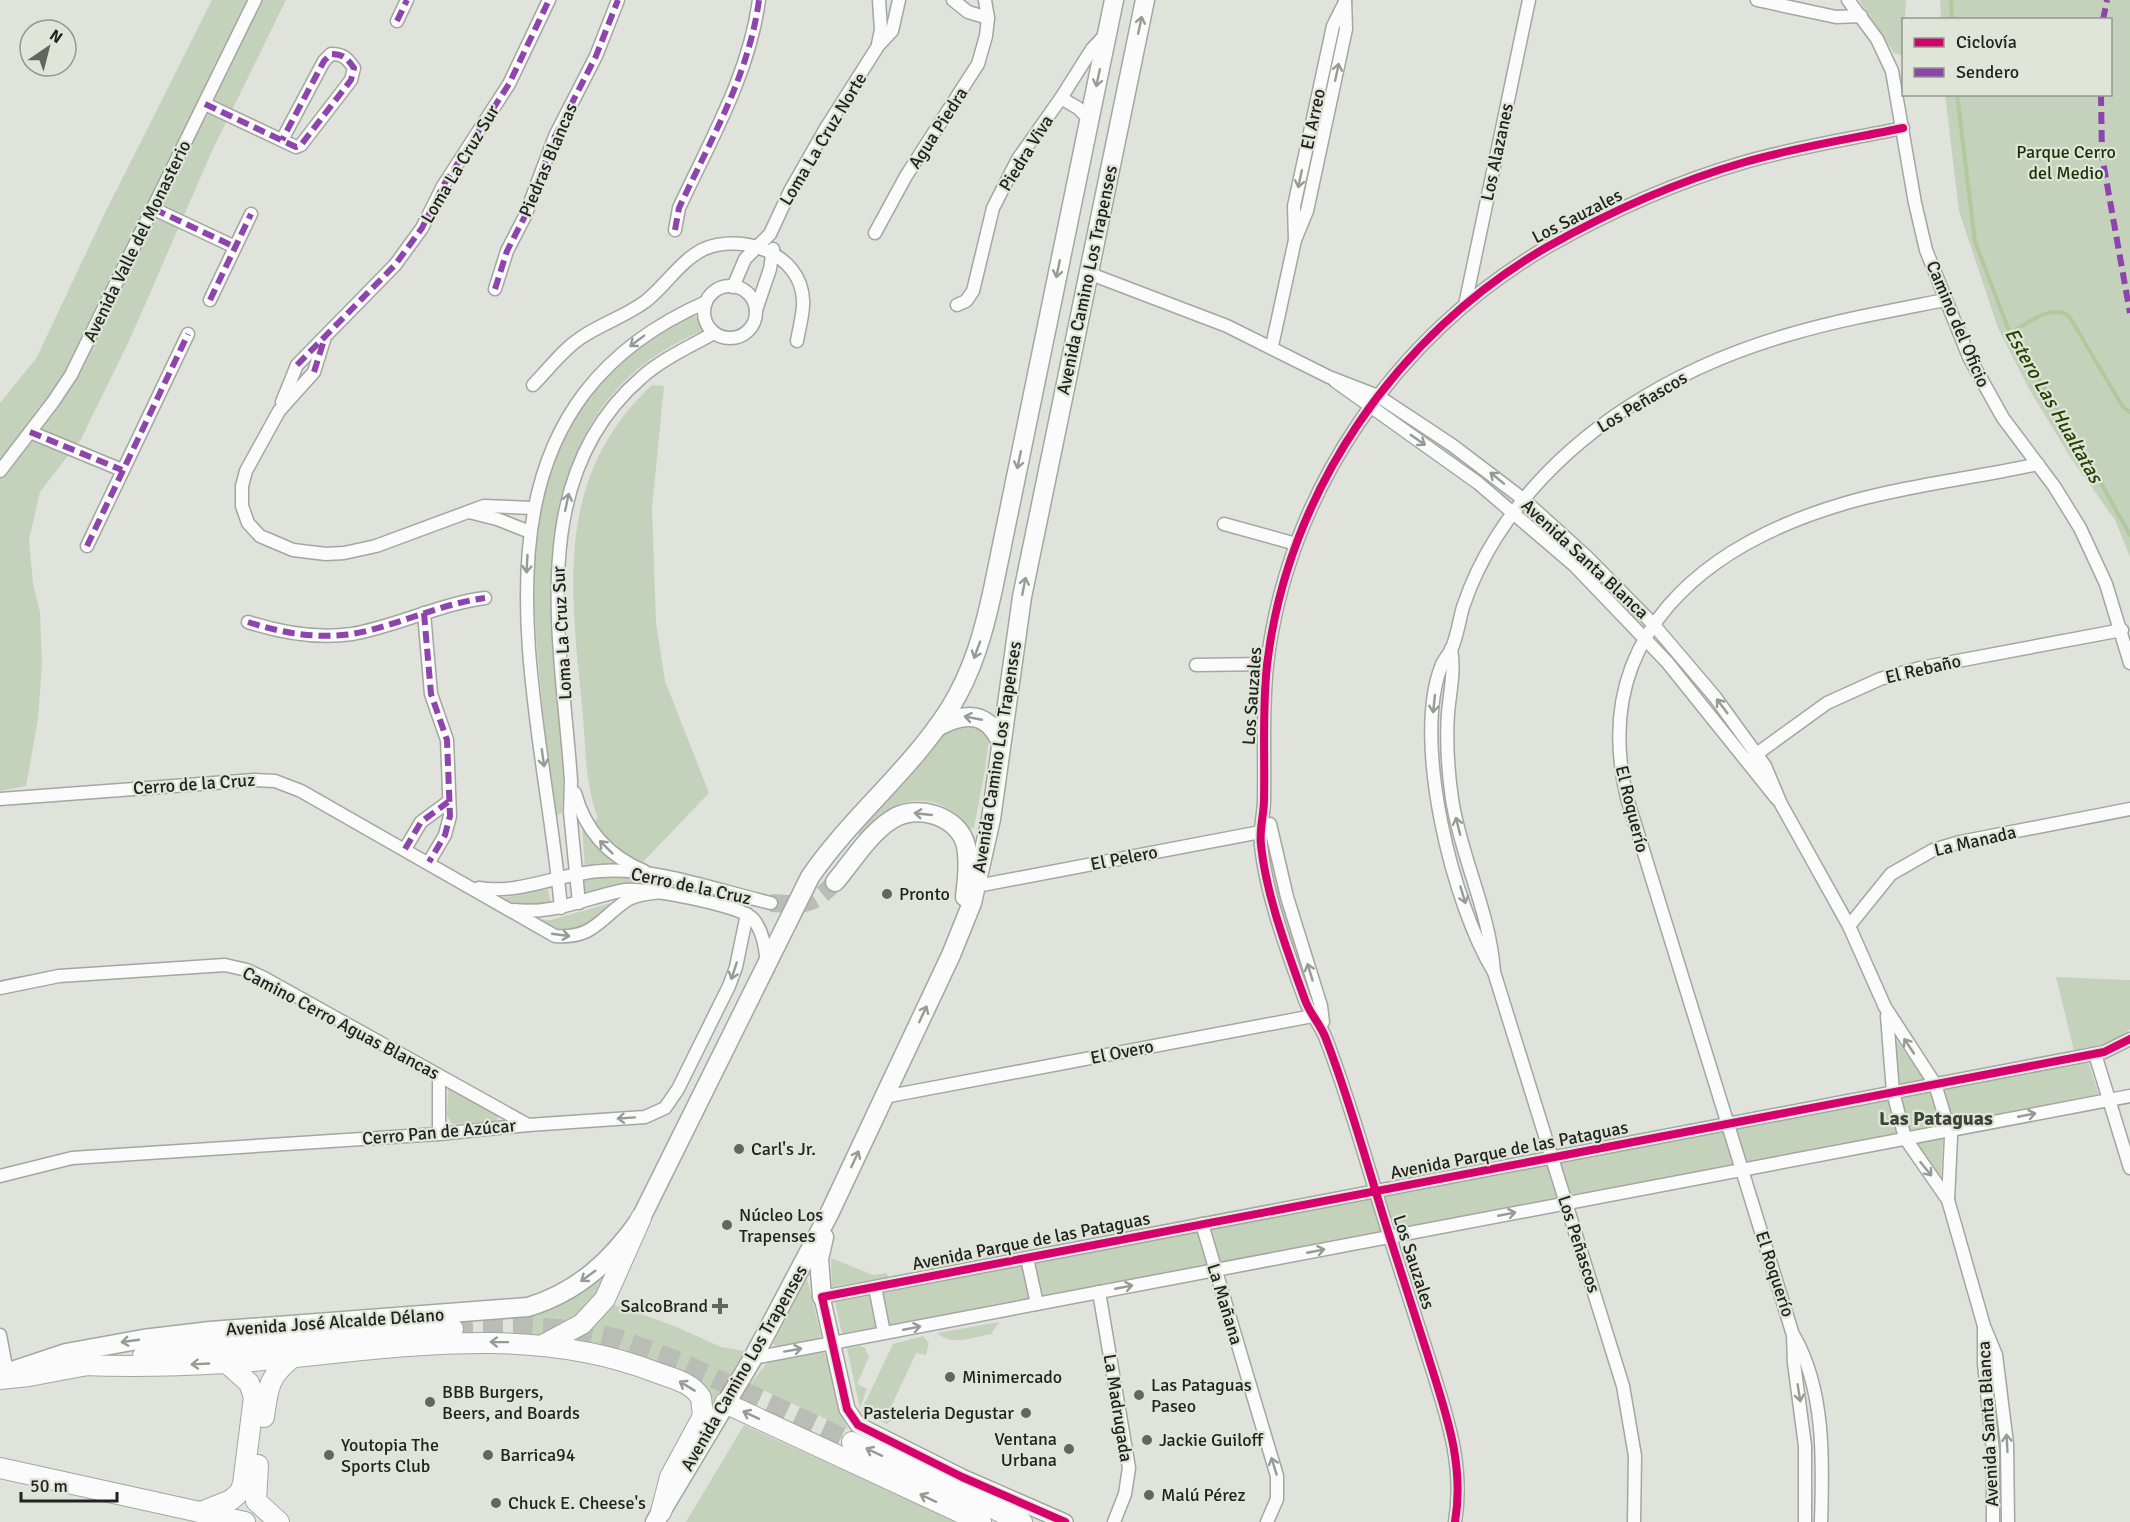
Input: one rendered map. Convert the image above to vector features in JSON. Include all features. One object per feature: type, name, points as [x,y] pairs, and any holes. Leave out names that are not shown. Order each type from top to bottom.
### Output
[{"type":"main road","name":"Avenida Camino Los Trapenses","points":[[641,1218],[810,877],[828,851],[936,727],[963,684],[985,624],[1114,0]]},
{"type":"main road","name":"Avenida Camino Los Trapenses","points":[[658,1517],[753,1358],[830,1212],[959,936],[977,886],[991,819],[1020,606],[1145,0]]},
{"type":"main road","points":[[936,727],[958,717],[978,716],[992,727],[1001,743]]},
{"type":"main road","points":[[835,882],[891,820],[913,812],[936,816],[956,828],[966,846],[968,876],[959,936]]},
{"type":"main road","points":[[822,1297],[819,1259],[830,1212]]},
{"type":"main road","points":[[543,1345],[582,1324],[605,1299],[641,1218]]},
{"type":"main road","name":"Avenida José Alcalde Délano","points":[[2,1375],[103,1345],[198,1332],[528,1306],[550,1299],[590,1276],[618,1250],[641,1218]]},
{"type":"main road","name":"Avenida José Alcalde Délano","points":[[2,1375],[29,1376],[81,1365],[201,1347],[453,1329]]},
{"type":"main road","points":[[81,1365],[140,1367],[227,1363],[467,1342],[543,1345],[584,1351],[638,1365],[683,1382],[698,1393],[704,1406],[703,1416],[670,1477],[658,1517]]},
{"type":"main road","points":[[279,1522],[260,1506],[255,1492],[268,1384],[273,1375],[292,1358]]},
{"type":"main road","points":[[201,1512],[231,1500],[243,1484],[254,1397],[249,1383],[227,1363]]},
{"type":"main road","points":[[0,1392],[29,1376]]},
{"type":"main road","points":[[725,1403],[976,1521]]},
{"type":"main road","points":[[852,1442],[1022,1522]]},
{"type":"main road","points":[[4,1466],[245,1522]]},
{"type":"street","name":"Avenida Valle del Monasterio","points":[[0,471],[71,375],[255,0]]},
{"type":"street","points":[[397,21],[407,0]]},
{"type":"street","name":"Loma La Cruz Sur","points":[[534,508],[493,505],[376,546],[344,553],[309,553],[268,541],[248,523],[242,506],[242,486],[255,452],[279,411],[297,365],[395,265],[422,228],[443,186],[509,84],[549,0]]},
{"type":"street","name":"Piedras Blancas","points":[[495,289],[507,251],[525,216],[555,136],[596,56],[618,0]]},
{"type":"street","points":[[675,230],[679,208],[742,72],[753,35],[759,0]]},
{"type":"street","name":"Loma La Cruz Norte","points":[[878,45],[881,30],[879,0]]},
{"type":"street","name":"Loma La Cruz Norte","points":[[733,287],[745,260],[770,234],[790,191],[826,128],[878,45],[891,31],[899,0]]},
{"type":"street","points":[[953,0],[968,12],[988,18]]},
{"type":"street","name":"Agua Piedra","points":[[875,233],[906,177],[978,64],[986,36],[988,18],[985,0]]},
{"type":"street","name":"Los Alazanes","points":[[1466,305],[1529,0]]},
{"type":"street","points":[[1757,0],[1836,17],[1861,16]]},
{"type":"street","name":"Camino del Oficio","points":[[1848,0],[1877,39],[1889,64],[1922,232],[1945,300],[1969,357],[1988,394],[2069,509],[2090,548],[2122,630],[2130,663]]},
{"type":"street","name":"El Arreo","points":[[1272,346],[1295,240],[1307,211],[1346,29],[1345,1]]},
{"type":"street","name":"Piedra Viva","points":[[957,306],[966,302],[973,291],[993,208],[1018,159],[1061,99],[1092,49],[1107,32]]},
{"type":"street","points":[[205,104],[296,147],[301,145],[351,80],[354,68],[348,59],[341,54],[331,54],[324,61],[282,140]]},
{"type":"street","name":"Piedra Viva","points":[[1061,99],[1078,108],[1089,119]]},
{"type":"street","name":"Los Sauzales","points":[[1455,1522],[1459,1491],[1451,1431],[1350,1104],[1318,1015],[1307,1007],[1271,894],[1261,848],[1266,831],[1263,731],[1267,664],[1281,592],[1296,544],[1326,477],[1378,396],[1414,353],[1466,305],[1504,275],[1546,248],[1678,184],[1770,156],[1903,128]]},
{"type":"street","points":[[154,209],[235,248]]},
{"type":"street","points":[[210,300],[251,214]]},
{"type":"street","points":[[706,302],[705,321],[714,333],[728,338],[742,335],[753,325],[774,255],[770,234]]},
{"type":"street","points":[[533,385],[576,341],[648,300],[692,256],[721,244],[757,245],[774,255],[791,270],[800,287],[803,300],[797,341]]},
{"type":"street","name":"Avenida Santa Blanca","points":[[1088,273],[1182,307],[1272,346],[1329,377],[1378,396],[1452,445],[1523,499],[1587,557],[1653,624],[1695,673],[1756,753],[1781,804],[1815,860],[1849,926],[1885,1007],[1935,1084],[1949,1130],[1948,1200],[1984,1326],[1999,1368],[2008,1475],[2008,1522]]},
{"type":"street","points":[[733,287],[751,297],[756,310]]},
{"type":"street","name":"Loma La Cruz Sur","points":[[561,908],[526,611],[530,532],[534,508],[557,438],[573,406],[586,390],[614,360],[645,334],[706,302],[718,289],[733,287]]},
{"type":"street","name":"Los Peñascos","points":[[1634,1522],[1635,1456],[1627,1406],[1612,1346],[1494,972],[1490,937],[1457,823],[1449,779],[1447,734],[1453,669],[1451,649],[1473,582],[1496,538],[1523,499],[1560,460],[1598,428],[1647,395],[1703,367],[1791,334],[1945,300]]},
{"type":"street","name":"Loma La Cruz Sur","points":[[579,903],[570,812],[571,781],[557,591],[559,543],[573,477],[602,420],[630,388],[653,367],[714,333]]},
{"type":"street","points":[[87,546],[188,334]]},
{"type":"street","name":"Loma La Cruz Sur","points":[[279,411],[314,372],[324,340]]},
{"type":"street","name":"Avenida Santa Blanca","points":[[1329,377],[1369,408],[1440,455],[1514,512],[1575,566],[1645,637],[1781,804]]},
{"type":"street","points":[[30,432],[122,470]]},
{"type":"street","name":"El Roquerío","points":[[1821,1522],[1821,1453],[1815,1400],[1806,1361],[1793,1335],[1623,782],[1618,740],[1621,705],[1628,675],[1653,624],[1682,589],[1709,566],[1755,539],[1799,519],[1871,497],[2038,464]]},
{"type":"street","points":[[469,512],[497,519],[530,532]]},
{"type":"street","points":[[1224,524],[1296,544]]},
{"type":"street","points":[[248,622],[283,632],[336,635],[354,633],[448,604],[485,598]]},
{"type":"street","points":[[424,613],[431,694],[447,740],[448,826],[429,862]]},
{"type":"street","name":"El Rebaño","points":[[1745,762],[1827,704],[1880,679],[1920,668],[2122,630]]},
{"type":"street","points":[[1196,665],[1267,664]]},
{"type":"street","name":"Cerro de la Cruz","points":[[0,799],[265,780],[293,787],[429,862],[555,936],[576,937],[597,926],[633,897],[661,892]]},
{"type":"street","name":"Loma La Cruz Sur","points":[[571,781],[579,810],[593,834],[613,854],[656,876]]},
{"type":"street","points":[[405,849],[421,822],[448,802]]},
{"type":"street","name":"La Manada","points":[[1849,926],[1877,888],[1891,874],[1933,849],[1951,843],[2130,809]]},
{"type":"street","name":"El Pelero","points":[[977,886],[1266,831]]},
{"type":"street","name":"Cerro de la Cruz","points":[[469,885],[490,890],[505,890],[558,876],[602,870],[656,876],[771,903]]},
{"type":"street","name":"Cerro de la Cruz","points":[[510,909],[539,911],[561,908],[627,890],[661,892],[747,914],[759,928],[767,962]]},
{"type":"street","name":"Cerro Pan de Azúcar","points":[[0,1176],[72,1158],[439,1134],[645,1117],[665,1108],[678,1089],[729,986],[738,958],[747,914]]},
{"type":"street","name":"Camino Cerro Aguas Blancas","points":[[0,988],[59,976],[236,966],[264,978],[528,1125]]},
{"type":"street","name":"Avenida Santa Blanca","points":[[1885,1007],[1893,1092],[1905,1138],[1948,1200]]},
{"type":"street","name":"El Overo","points":[[884,1097],[1318,1015]]},
{"type":"street","points":[[2130,1039],[2116,1048],[2094,1054],[2130,1168]]},
{"type":"street","name":"Avenida Parque de las Pataguas","points":[[822,1297],[2094,1054]]},
{"type":"street","points":[[898,1067],[908,1085],[922,1090]]},
{"type":"street","points":[[439,1076],[439,1134]]},
{"type":"street","points":[[753,1358],[2130,1096]]},
{"type":"street","name":"La Mañana","points":[[1202,1224],[1277,1476],[1277,1499],[1268,1522]]},
{"type":"street","points":[[1027,1257],[1037,1304]]},
{"type":"street","points":[[875,1287],[884,1333]]},
{"type":"street","name":"La Madrugada","points":[[1099,1292],[1129,1468],[1125,1494],[1114,1522]]},
{"type":"street","points":[[822,1297],[847,1409],[863,1429],[1065,1522]]},
{"type":"street","name":"Avenida Santa Blanca","points":[[1984,1326],[1983,1363],[1992,1430],[1993,1522]]},
{"type":"street","points":[[0,1335],[2,1375]]},
{"type":"street","name":"El Roquerío","points":[[1793,1335],[1794,1363],[1804,1437],[1805,1522]]},
{"type":"street","points":[[1994,1475],[2008,1475]]},
{"type":"street","points":[[1806,1497],[1822,1498]]},
{"type":"green space","points":[[212,0],[286,0],[212,151],[130,339],[81,439],[40,492],[29,540],[33,584],[40,612],[42,664],[38,719],[26,786],[0,791],[0,403],[37,357],[103,217]]},
{"type":"green space","points":[[1859,0],[1906,0],[1905,18],[1902,18],[1902,56],[1894,53]]},
{"type":"green space","name":"Parque Cerro del Medio","points":[[1940,0],[2130,0],[2130,557],[2115,520],[2071,458],[2029,389],[1998,328],[1959,211],[1945,96],[2112,96],[2112,18],[1941,18]]},
{"type":"green space","points":[[693,315],[698,317],[703,326],[702,331],[657,355],[622,384],[595,418],[576,456],[562,497],[555,542],[552,588],[552,642],[559,685],[564,749],[562,813],[556,816],[546,744],[534,585],[541,505],[551,467],[567,431],[590,396],[621,362],[646,342]]},
{"type":"green space","points":[[652,385],[664,386],[652,508],[656,623],[665,681],[709,793],[641,864],[621,851],[594,822],[598,818],[590,791],[586,763],[574,618],[573,575],[576,534],[584,495],[598,457],[621,420]]},
{"type":"green space","points":[[1380,406],[1472,467],[1512,501],[1510,501]]},
{"type":"green space","points":[[1527,510],[1590,567],[1644,622],[1644,626],[1524,513]]},
{"type":"green space","points":[[955,717],[990,730],[974,828],[968,829],[957,814],[948,808],[919,800],[900,804],[889,811],[863,839],[858,832],[935,745]]},
{"type":"green space","points":[[582,826],[596,846],[625,869],[585,868]]},
{"type":"green space","points":[[1265,837],[1268,838],[1283,903],[1315,1008],[1313,1009],[1280,904]]},
{"type":"green space","points":[[585,876],[613,876],[655,882],[641,882],[587,895],[584,893],[583,879]]},
{"type":"green space","points":[[548,889],[551,905],[514,905],[498,899]]},
{"type":"green space","points":[[621,900],[590,929],[551,931],[531,919],[551,920]]},
{"type":"green space","points":[[2056,977],[2130,980],[2130,1029],[2113,1042],[2074,1051]]},
{"type":"green space","points":[[1896,1040],[1926,1080],[1897,1084]]},
{"type":"green space","name":"Las Pataguas","points":[[2088,1061],[2099,1095],[842,1334],[835,1302]]},
{"type":"green space","points":[[448,1089],[498,1116],[496,1122],[452,1124],[447,1116]]},
{"type":"green space","points":[[1943,1139],[1941,1176],[1916,1144]]},
{"type":"green space","points":[[831,1258],[873,1275],[887,1273],[888,1277],[832,1287]]},
{"type":"green space","points":[[608,1273],[598,1301],[549,1335],[532,1337],[534,1318],[513,1317],[573,1297]]},
{"type":"green space","points":[[807,1278],[821,1336],[818,1339],[777,1348],[773,1343]]},
{"type":"green space","points":[[609,1303],[672,1325],[721,1347],[745,1351],[713,1405],[565,1342]]},
{"type":"green space","points":[[999,1322],[991,1334],[970,1339],[949,1339],[937,1333]]},
{"type":"green space","points":[[923,1336],[929,1343],[926,1355],[916,1353],[890,1409],[898,1415],[887,1424],[861,1411],[893,1344]]},
{"type":"green space","points":[[860,1346],[865,1348],[869,1357],[857,1384],[867,1389],[860,1408],[847,1348]]},
{"type":"green space","points":[[822,1352],[828,1356],[839,1409],[848,1429],[750,1384],[768,1362]]},
{"type":"green space","points":[[744,1425],[958,1522],[686,1522]]},
{"type":"waterway","name":"Estero Las Hualtatas","points":[[1951,0],[1952,18]]},
{"type":"waterway","name":"Estero Las Hualtatas","points":[[1957,96],[1975,242],[2010,333],[2078,442],[2130,535]]},
{"type":"waterway","points":[[2010,333],[2047,313],[2055,312],[2069,316],[2123,407],[2130,412]]},
{"type":"tunnel","points":[[771,903],[806,903],[820,896],[835,882]]},
{"type":"tunnel","points":[[453,1329],[532,1327],[582,1331],[618,1339],[682,1363],[852,1442]]},
{"type":"marked path","points":[[397,21],[407,0]]},
{"type":"marked path","points":[[297,365],[395,265],[422,228],[443,186],[509,84],[549,0]]},
{"type":"marked path","points":[[495,289],[507,251],[525,216],[555,136],[596,56],[618,0]]},
{"type":"marked path","points":[[675,230],[679,208],[727,107],[747,55],[759,0]]},
{"type":"marked path","points":[[2103,18],[2107,0]]},
{"type":"marked path","points":[[205,104],[296,147],[301,145],[351,80],[354,68],[344,57],[331,54],[324,61],[282,140]]},
{"type":"marked path","points":[[2101,96],[2102,156],[2130,313]]},
{"type":"marked path","points":[[154,209],[235,247]]},
{"type":"marked path","points":[[210,300],[251,214]]},
{"type":"marked path","points":[[87,546],[188,334]]},
{"type":"marked path","points":[[314,372],[324,340]]},
{"type":"marked path","points":[[30,432],[122,470]]},
{"type":"marked path","points":[[248,622],[299,634],[325,636],[352,634],[451,605],[485,598]]},
{"type":"marked path","points":[[424,613],[431,694],[447,740],[450,816],[445,835],[429,862]]},
{"type":"marked path","points":[[405,849],[421,822],[448,802]]},
{"type":"cycle path","points":[[1455,1522],[1457,1500],[1455,1458],[1441,1397],[1344,1090],[1326,1039],[1307,1005],[1278,924],[1264,864],[1261,833],[1264,806],[1265,682],[1279,601],[1298,539],[1325,480],[1358,424],[1398,372],[1443,325],[1493,283],[1570,234],[1643,199],[1694,179],[1784,152],[1903,128]]},
{"type":"cycle path","points":[[1065,1522],[962,1477],[858,1425],[847,1409],[822,1297],[2104,1052],[2130,1039]]},
{"type":"place","name":"Pronto","points":[[887,894]]},
{"type":"place","name":"Carl's Jr.","points":[[739,1149]]},
{"type":"place","name":"Núcleo Los Trapenses","points":[[727,1225]]},
{"type":"place","name":"SalcoBrand","points":[[720,1306]]},
{"type":"place","name":"Minimercado","points":[[950,1377]]},
{"type":"place","name":"Las Pataguas Paseo","points":[[1139,1395]]},
{"type":"place","name":"BBB Burgers, Beers, and Boards","points":[[430,1402]]},
{"type":"place","name":"Pasteleria Degustar","points":[[1026,1413]]},
{"type":"place","name":"Jackie Guiloff","points":[[1147,1440]]},
{"type":"place","name":"Ventana Urbana","points":[[1069,1449]]},
{"type":"place","name":"Youtopia The Sports Club","points":[[329,1455]]},
{"type":"place","name":"Barrica94","points":[[488,1455]]},
{"type":"place","name":"Malú Pérez","points":[[1149,1495]]},
{"type":"place","name":"Chuck E. Cheese's","points":[[496,1503]]},
{"type":"district","name":"Las Pataguas","points":[[1936,1118]]}]
